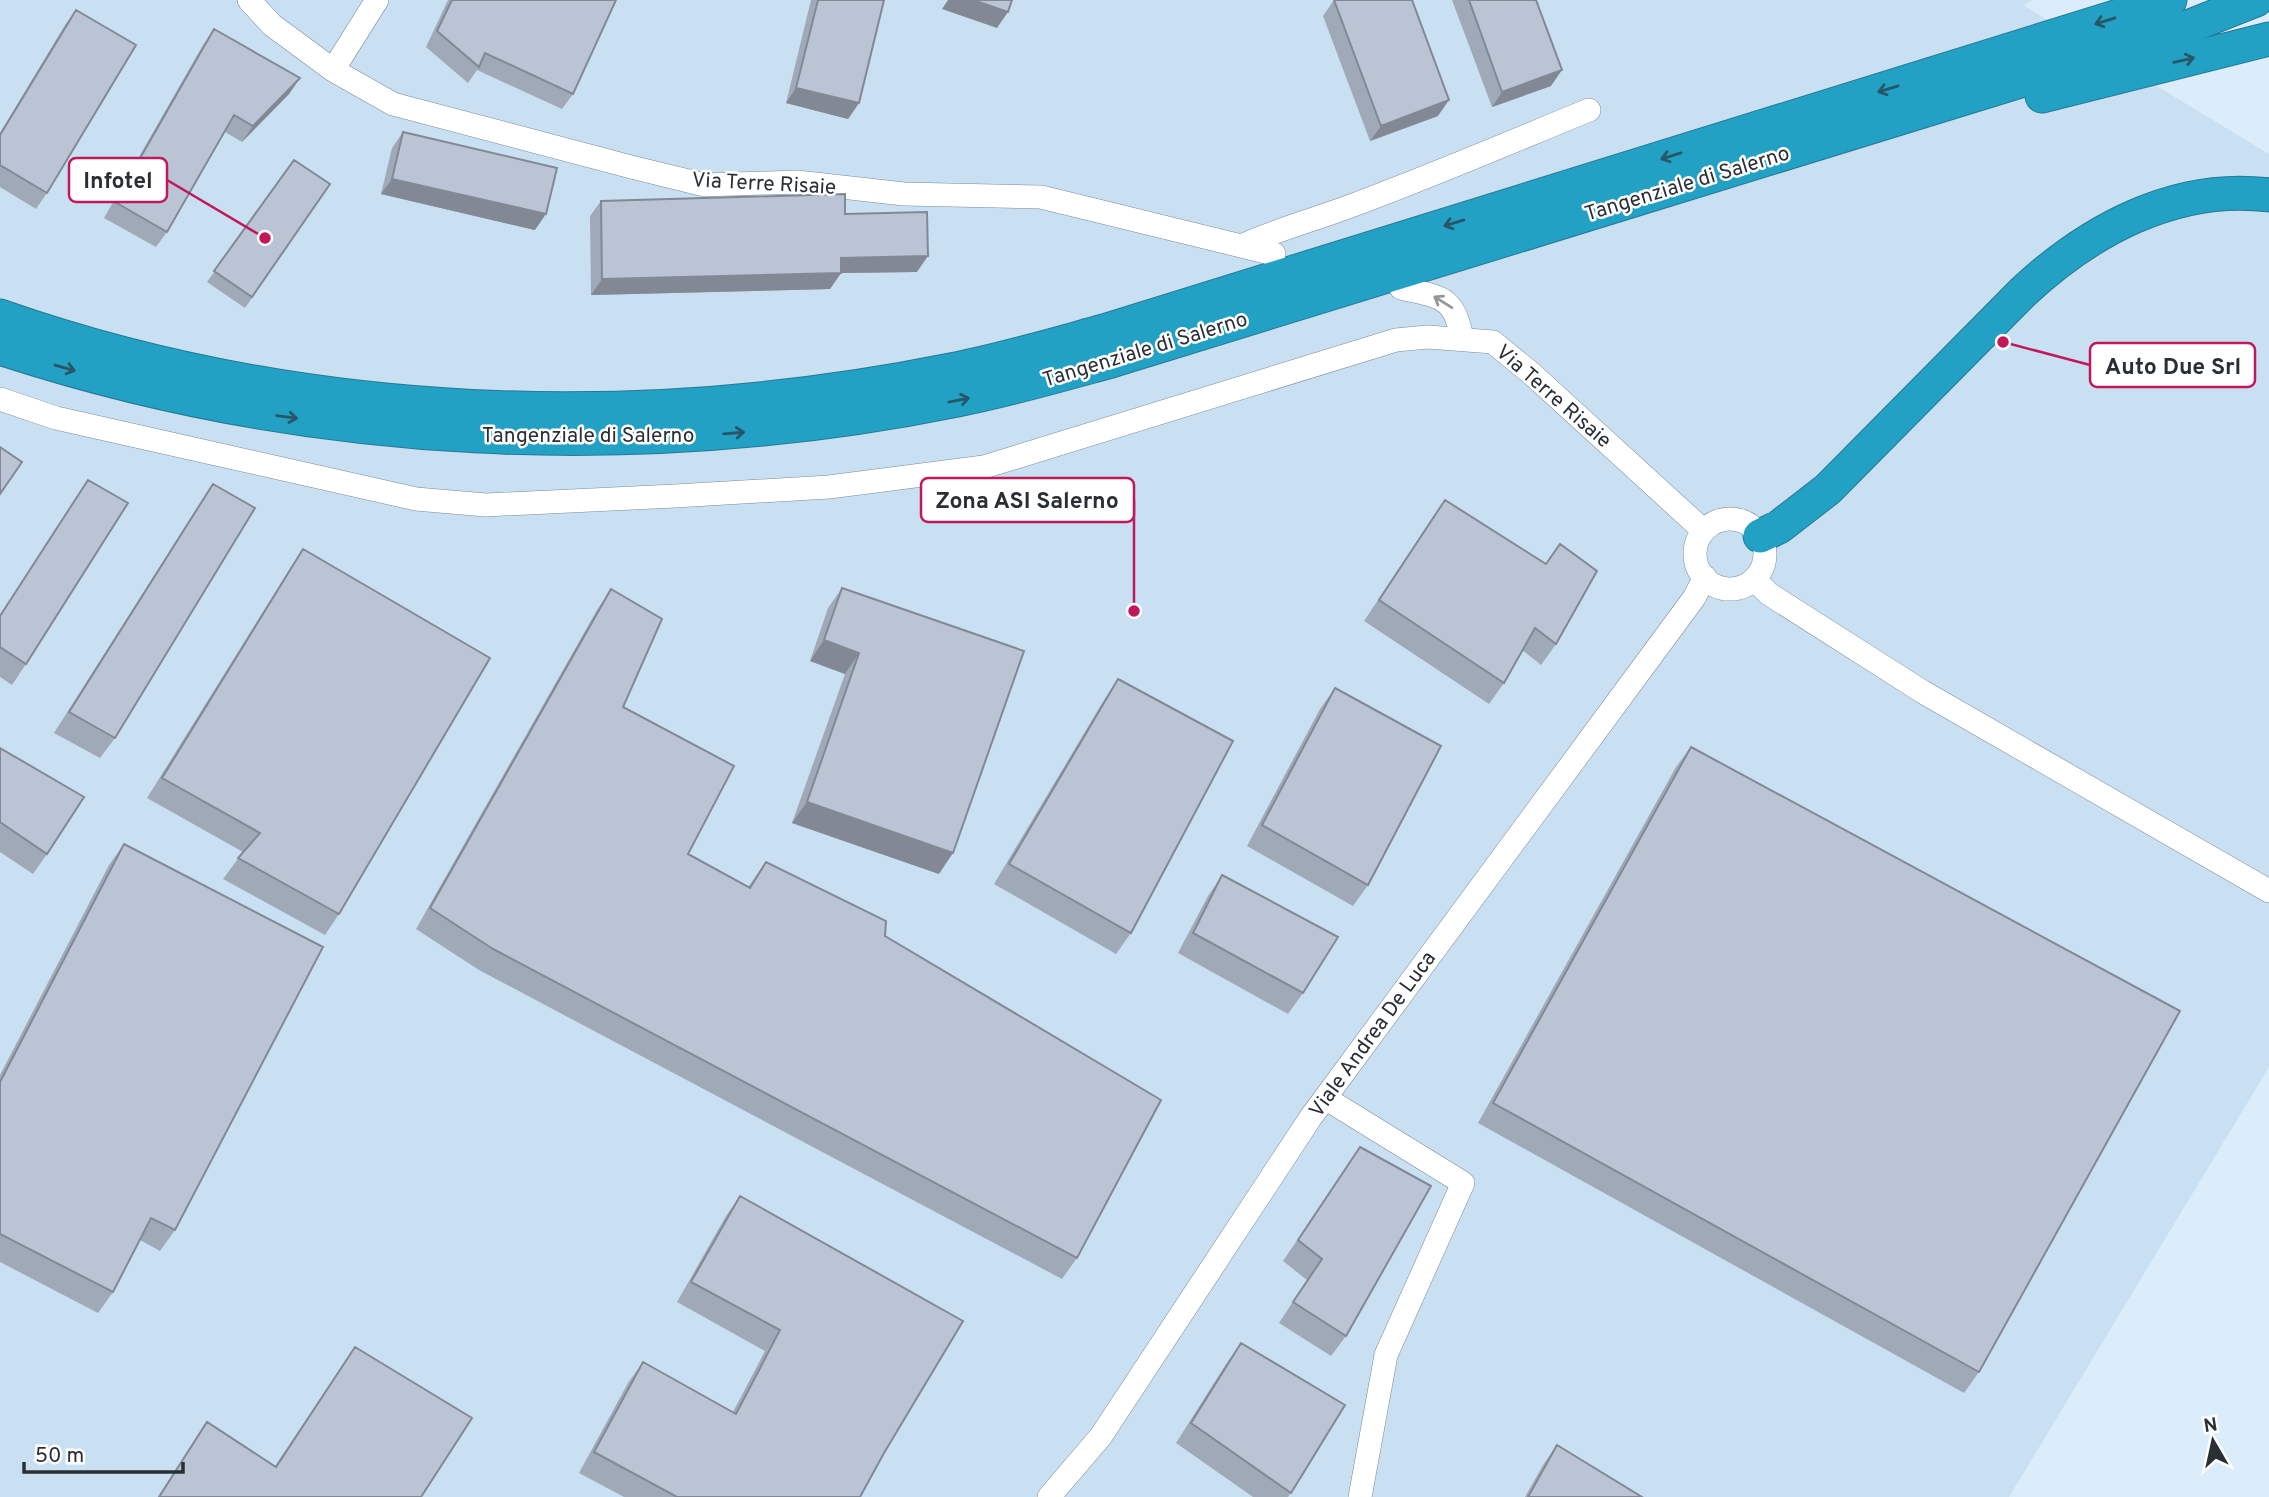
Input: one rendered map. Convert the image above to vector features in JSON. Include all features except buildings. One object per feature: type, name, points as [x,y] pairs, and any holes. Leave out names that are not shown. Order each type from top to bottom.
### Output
[{"type":"highway","name":"Tangenziale di Salerno","points":[[0,316],[117,351],[172,364],[271,384],[429,404],[538,409],[678,406],[732,403],[830,391],[951,370],[1104,331],[2170,0]]},
{"type":"highway","name":"Tangenziale di Salerno","points":[[0,348],[112,381],[192,400],[266,414],[381,430],[584,440],[696,436],[841,420],[956,401],[1023,386],[1111,361],[2175,32],[2256,0]]},
{"type":"highway","points":[[1879,123],[1919,127],[2269,39]]},
{"type":"highway","points":[[1760,536],[1779,527],[1828,489],[2021,293],[2078,247],[2120,222],[2186,199],[2230,194],[2269,195]]},
{"type":"street","name":"Via Terre Risaie","points":[[249,0],[272,25],[333,70],[393,104],[705,185],[797,182],[904,194],[1041,197],[1274,254]]},
{"type":"street","points":[[333,70],[377,0]]},
{"type":"street","points":[[1241,246],[1270,232],[1377,196],[1589,110]]},
{"type":"street","points":[[1401,288],[1439,297],[1454,309],[1462,339]]},
{"type":"street","name":"Via Terre Risaie","points":[[0,398],[57,418],[416,499],[486,505],[829,487],[984,467],[1395,340],[1428,337],[1462,339],[1493,342],[1532,374],[1704,531]]},
{"type":"street","points":[[1734,519],[1744,522],[1760,536],[1765,559],[1761,570],[1745,585],[1723,588],[1705,578],[1699,569],[1696,559],[1698,540],[1712,524],[1734,519]]},
{"type":"street","name":"Viale Andrea De Luca","points":[[1049,1497],[1101,1436],[1325,1098],[1694,598],[1705,578]]},
{"type":"street","points":[[1754,579],[1769,594],[1923,691],[2269,891]]},
{"type":"street","points":[[1325,1098],[1463,1183],[1385,1356],[1360,1497]]},
{"type":"shaded area","points":[[0,0],[2033,0],[2023,5],[2269,154],[2269,1067],[2009,1497],[0,1497]]},
{"type":"place","name":"Infotel","points":[[265,238]]},
{"type":"place","name":"Auto Due Srl","points":[[2003,342]]},
{"type":"place","name":"Zona ASI Salerno","points":[[1134,611]]}]
